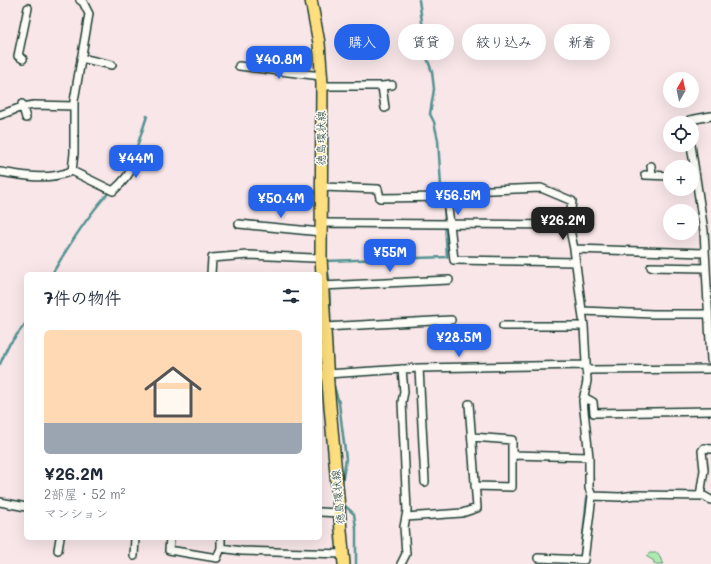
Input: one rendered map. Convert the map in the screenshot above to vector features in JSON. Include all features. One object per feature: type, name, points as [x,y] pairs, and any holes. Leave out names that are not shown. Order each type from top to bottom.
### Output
[{"type":"main road","name":"徳島環状線","points":[[309,0],[319,43],[322,81],[320,257],[327,285],[328,327],[323,361],[330,374],[339,513],[344,561]]},
{"type":"street","points":[[72,171],[74,153],[74,106],[76,75],[81,58],[89,14],[83,2],[80,0]]},
{"type":"street","points":[[23,59],[18,56],[28,8]]},
{"type":"street","points":[[81,58],[112,65]]},
{"type":"street","points":[[239,66],[322,81],[382,86],[392,85]]},
{"type":"street","points":[[382,86],[385,108]]},
{"type":"street","points":[[0,115],[22,106],[45,104],[57,107],[74,106]]},
{"type":"street","points":[[22,106],[25,111],[26,118]]},
{"type":"street","points":[[699,118],[711,116]]},
{"type":"street","points":[[0,172],[44,178],[59,176],[72,171],[113,191],[120,186],[133,167],[134,163]]},
{"type":"street","points":[[651,166],[649,175],[663,176]]},
{"type":"street","points":[[321,187],[378,189],[380,198],[444,197]]},
{"type":"street","points":[[538,558],[582,561],[591,493],[583,401],[586,382],[584,326],[576,262],[569,225],[572,201],[541,188],[446,192],[444,197],[447,224],[454,260],[576,262]]},
{"type":"street","points":[[698,196],[704,231],[711,360]]},
{"type":"street","points":[[239,224],[321,228],[447,224],[569,225]]},
{"type":"street","points":[[574,249],[705,253]]},
{"type":"street","points":[[211,272],[212,258],[248,255],[320,257]]},
{"type":"street","points":[[651,267],[706,268]]},
{"type":"street","points":[[327,285],[449,280]]},
{"type":"street","points":[[582,312],[708,314]]},
{"type":"street","points":[[328,327],[451,320]]},
{"type":"street","points":[[503,326],[584,326]]},
{"type":"street","points":[[419,368],[425,482]]},
{"type":"street","points":[[330,374],[419,368],[711,369]]},
{"type":"street","points":[[401,564],[406,554],[404,527],[407,511],[402,369]]},
{"type":"street","points":[[584,397],[593,402],[594,413],[711,411]]},
{"type":"street","points":[[406,517],[462,513],[477,508],[469,404]]},
{"type":"street","points":[[472,438],[512,440],[512,487],[475,486]]},
{"type":"street","points":[[700,496],[704,470],[702,451],[704,448],[711,449]]},
{"type":"street","points":[[512,456],[589,457]]},
{"type":"street","points":[[591,493],[620,497],[636,494],[704,496],[711,500]]},
{"type":"street","points":[[0,502],[24,507]]},
{"type":"street","points":[[322,512],[339,513]]},
{"type":"street","points":[[58,550],[60,540]]},
{"type":"street","points":[[134,556],[135,540]]},
{"type":"street","points":[[170,540],[169,550],[217,558],[221,548],[221,540]]},
{"type":"street","points":[[221,548],[344,561]]},
{"type":"green space","points":[[650,553],[658,553],[663,564],[654,564],[654,561],[646,556]]},
{"type":"waterway","points":[[325,261],[447,257],[438,140],[434,122],[430,114],[434,89],[432,72],[425,52],[419,0]]},
{"type":"waterway","points":[[132,162],[147,116]]},
{"type":"waterway","points":[[53,272],[79,231],[110,191]]},
{"type":"waterway","points":[[327,268],[329,278],[330,317]]},
{"type":"waterway","points":[[0,364],[8,346],[24,326]]},
{"type":"waterway","points":[[333,383],[339,403],[346,459],[342,483]]},
{"type":"waterway","points":[[592,466],[592,487]]},
{"type":"waterway","points":[[581,554],[587,498],[589,493]]},
{"type":"waterway","points":[[343,504],[354,514],[356,528],[356,564]]}]
